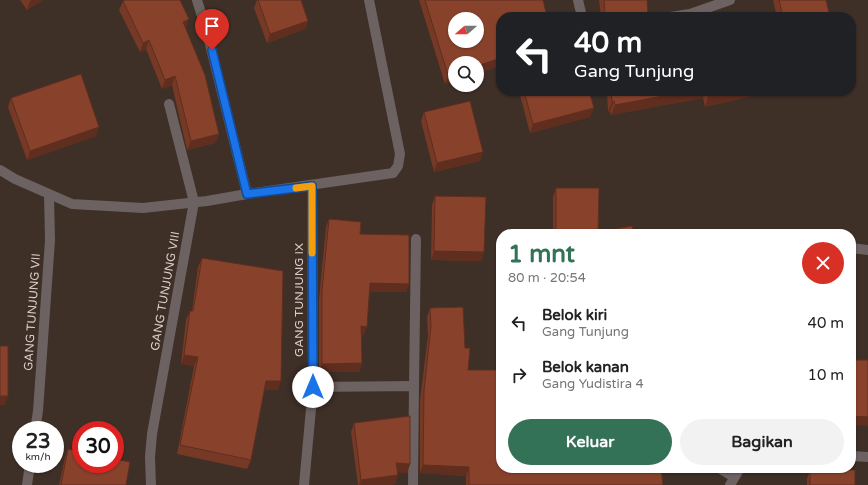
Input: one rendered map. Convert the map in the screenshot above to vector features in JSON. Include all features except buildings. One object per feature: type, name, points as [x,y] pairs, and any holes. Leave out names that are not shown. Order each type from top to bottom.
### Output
[{"type":"street","points":[[197,0],[208,36],[247,194]]},
{"type":"street","points":[[0,170],[49,195],[72,204],[136,208],[194,202],[312,186],[393,173],[398,166],[400,154],[369,0]]},
{"type":"street","points":[[578,0],[581,12]]},
{"type":"street","points":[[696,12],[730,0]]},
{"type":"street","name":"GANG TUNJUNG VIII","points":[[151,485],[150,456],[152,434],[194,202],[169,104]]},
{"type":"street","name":"GANG TUNJUNG IX","points":[[304,485],[313,387],[312,186]]},
{"type":"street","name":"GANG TUNJUNG VII","points":[[36,421],[50,240],[49,195]]},
{"type":"street","points":[[413,485],[416,239]]},
{"type":"street","points":[[856,249],[868,250]]},
{"type":"street","points":[[313,387],[414,386]]},
{"type":"street","points":[[856,456],[868,457]]},
{"type":"street","points":[[27,485],[29,473]]},
{"type":"street","points":[[723,473],[732,481]]},
{"type":"slow traffic","points":[[296,188],[312,186],[312,253]]},
{"type":"route","points":[[212,50],[247,194],[312,186],[313,387]]}]
